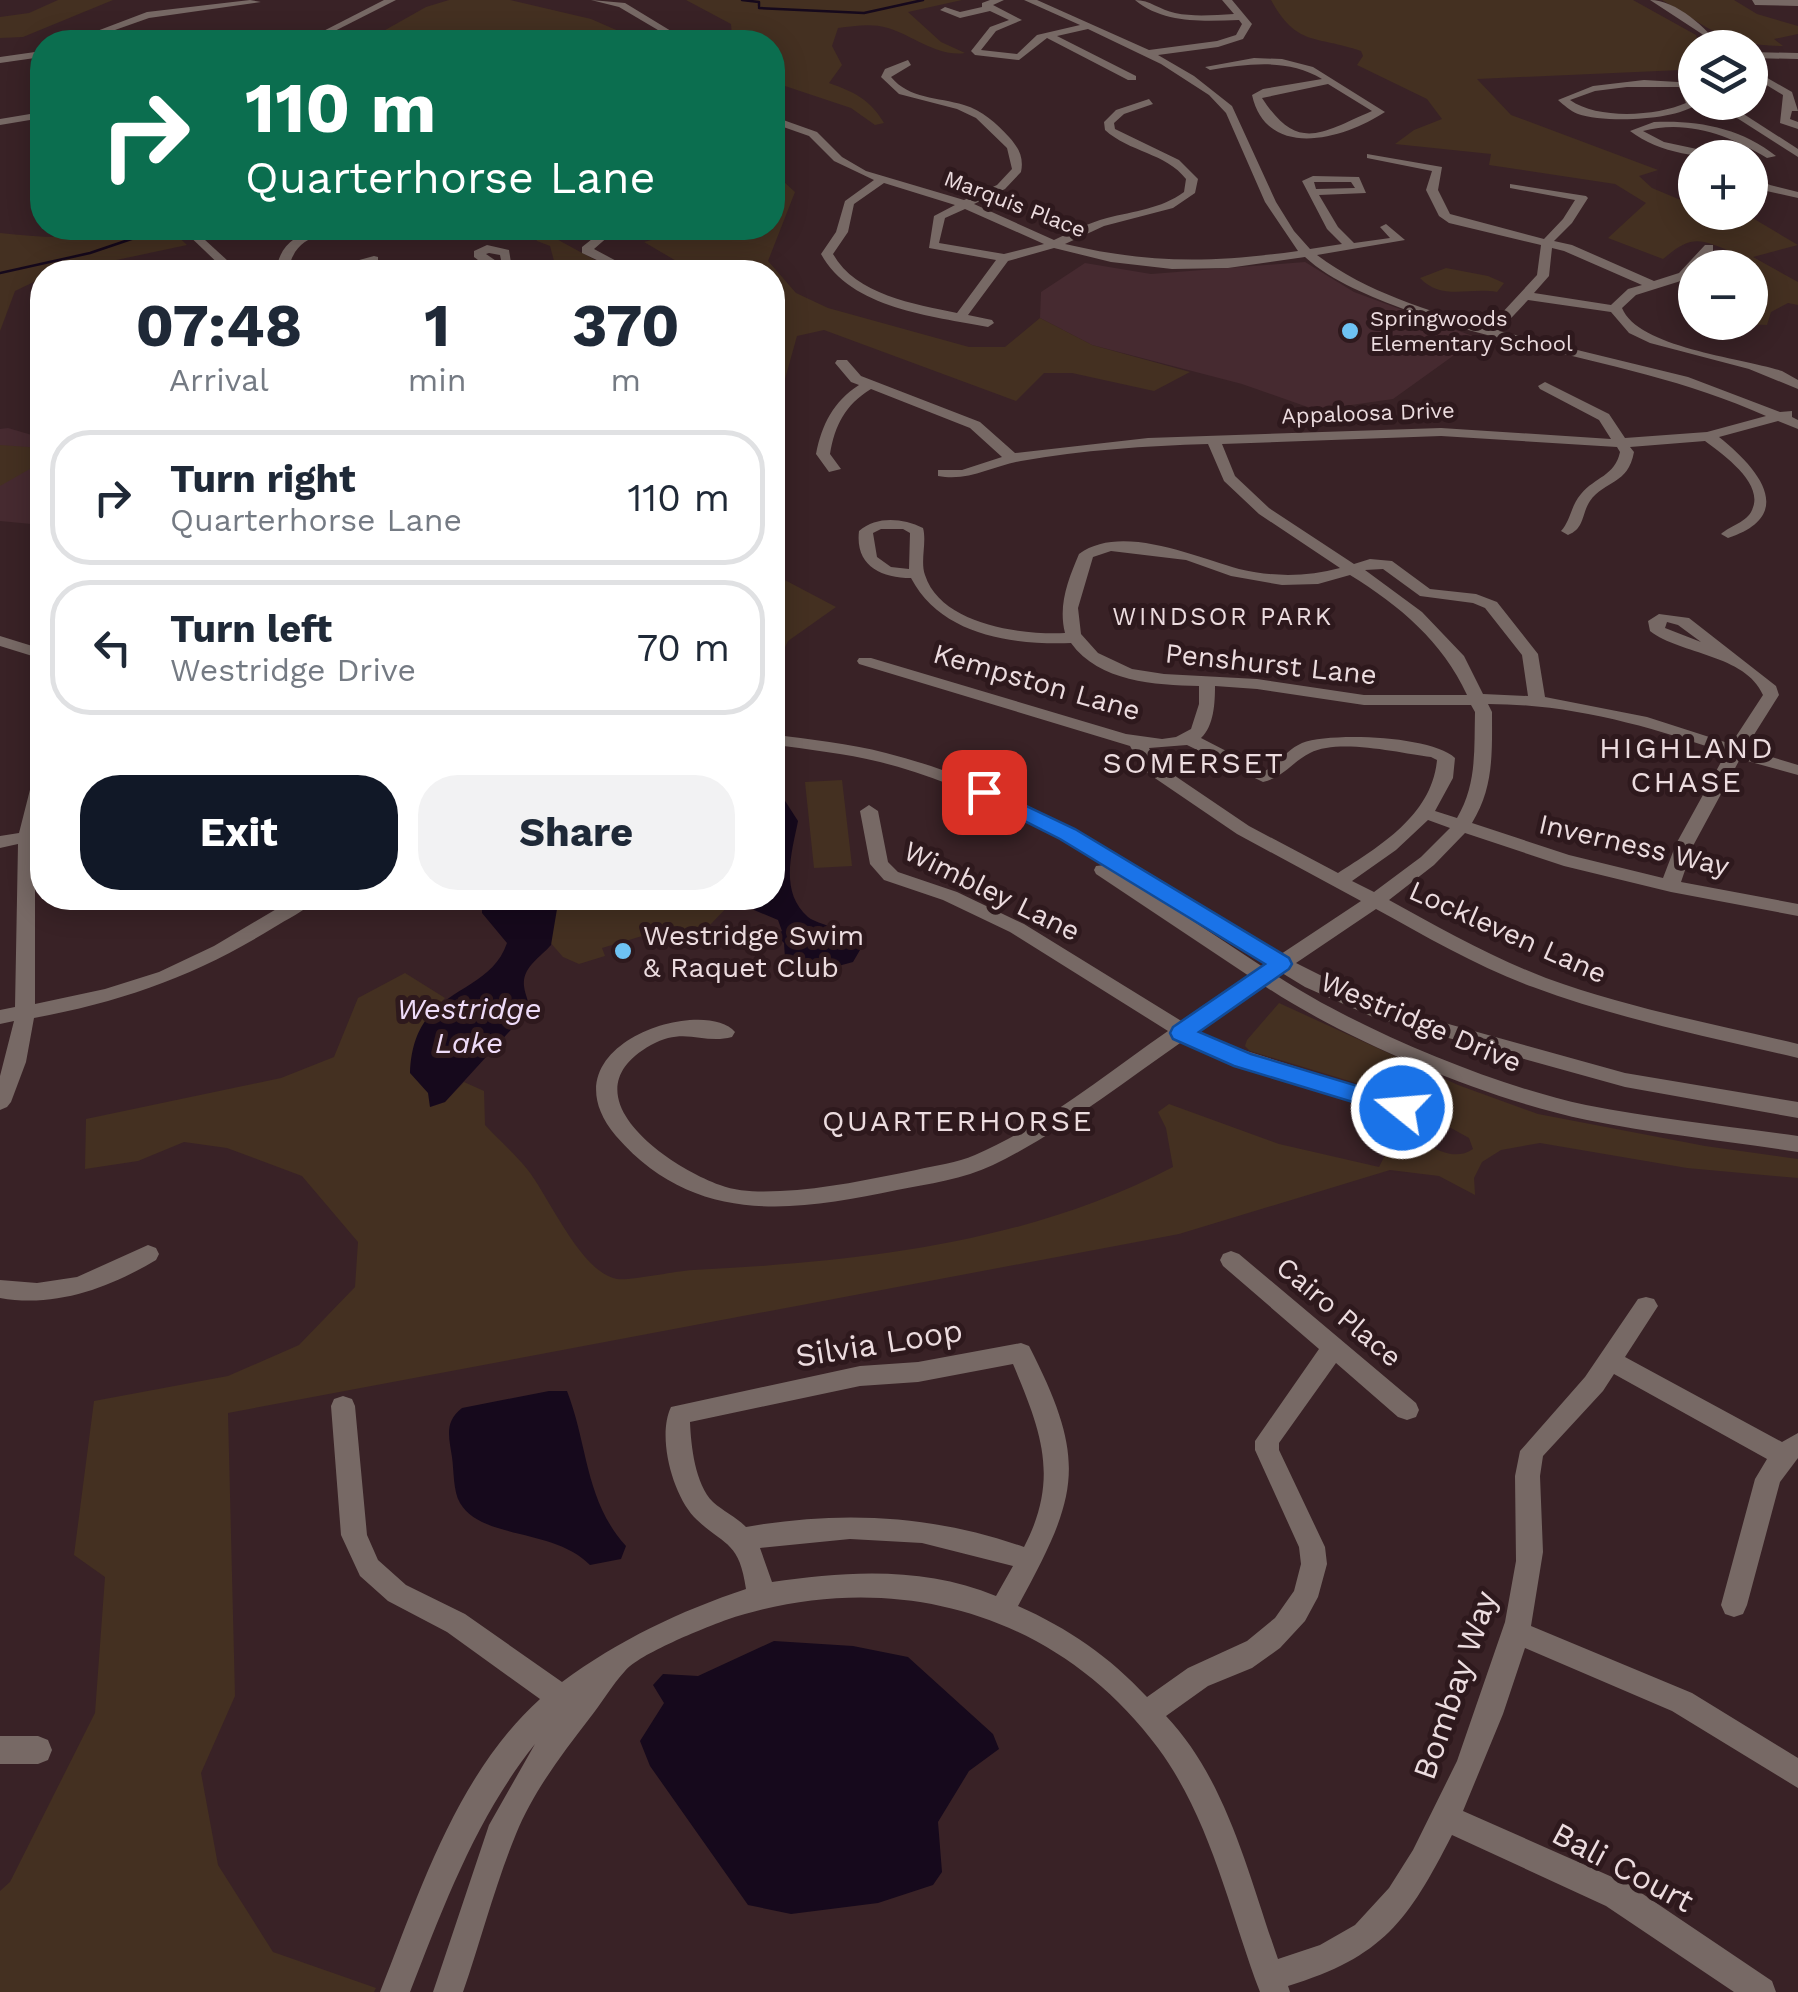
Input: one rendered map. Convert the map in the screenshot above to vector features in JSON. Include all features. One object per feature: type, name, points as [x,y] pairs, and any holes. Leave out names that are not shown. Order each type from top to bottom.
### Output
[{"type":"street","points":[[331,30],[390,0]]},
{"type":"street","points":[[596,0],[622,5],[664,30]]},
{"type":"street","points":[[1000,0],[985,4],[1016,20],[992,29],[978,53],[1019,57],[1032,42],[1089,26]]},
{"type":"street","points":[[1029,0],[1149,53],[1234,40],[1247,28],[1227,0]]},
{"type":"street","points":[[1044,0],[1149,53],[1205,86],[1243,115],[1276,215],[1316,253],[1388,299],[1698,382],[1794,416]]},
{"type":"street","points":[[1140,0],[1158,11],[1179,16],[1241,17]]},
{"type":"street","points":[[1655,0],[1701,30]]},
{"type":"street","points":[[104,30],[146,14],[256,2]]},
{"type":"street","points":[[1755,2],[1798,3]]},
{"type":"street","points":[[945,10],[960,16],[990,8]]},
{"type":"street","points":[[1048,35],[1132,78]]},
{"type":"street","points":[[1768,55],[1798,56]]},
{"type":"street","points":[[0,60],[30,56]]},
{"type":"street","points":[[1210,67],[1269,58],[1319,72],[1330,81],[1343,95],[1380,112],[1317,138],[1278,128],[1256,97],[1330,81]]},
{"type":"street","points":[[908,63],[886,74],[892,86],[911,96],[974,112],[1015,152],[1017,170],[1008,181],[940,216],[933,245],[1004,258],[1055,244],[1103,223],[1169,206],[1189,194],[1192,179],[1185,169],[1124,142],[1110,130],[1109,122],[1116,114],[1148,102]]},
{"type":"street","points":[[1678,85],[1625,83],[1563,99],[1585,113],[1726,132],[1771,156]]},
{"type":"street","points":[[1768,84],[1793,101]]},
{"type":"street","points":[[1768,95],[1793,101]]},
{"type":"street","points":[[1793,101],[1784,121],[1798,126]]},
{"type":"street","points":[[1678,113],[1651,120],[1640,126],[1636,134],[1678,148]]},
{"type":"street","points":[[1243,115],[1269,115]]},
{"type":"street","points":[[0,122],[30,118]]},
{"type":"street","points":[[1746,120],[1797,153]]},
{"type":"street","name":"Marquis Place","points":[[785,124],[813,134],[845,164],[880,180],[964,204],[1055,244],[1111,258],[1172,265],[1228,264],[1399,240],[1386,227]]},
{"type":"street","points":[[1768,156],[1797,153]]},
{"type":"street","points":[[1371,156],[1438,170],[1432,190],[1452,222],[1547,242],[1608,263],[1655,286]]},
{"type":"street","points":[[880,180],[849,202],[842,232],[827,254],[829,262],[856,285],[905,304],[988,322]]},
{"type":"street","points":[[1495,328],[1546,269],[1543,249],[1568,222],[1582,198],[1514,186]]},
{"type":"street","points":[[1768,188],[1798,195]]},
{"type":"street","points":[[1312,192],[1333,229],[1352,248]]},
{"type":"street","points":[[199,240],[221,260]]},
{"type":"street","points":[[285,260],[288,250],[301,240]]},
{"type":"street","points":[[374,260],[378,240]]},
{"type":"street","points":[[598,240],[586,250],[606,260]]},
{"type":"street","points":[[1616,310],[1625,296],[1690,271],[1709,248]]},
{"type":"street","points":[[960,317],[1004,258]]},
{"type":"street","points":[[1526,296],[1616,310],[1628,326],[1647,336],[1756,364],[1798,386]]},
{"type":"street","points":[[842,363],[850,374],[870,384],[975,425],[1012,458]]},
{"type":"street","points":[[834,469],[823,454],[830,420],[848,398],[870,384]]},
{"type":"street","points":[[1544,386],[1604,417],[1624,443],[1627,458],[1621,472],[1584,499],[1578,522],[1568,531]]},
{"type":"street","name":"Appaloosa Drive","points":[[944,474],[963,474],[1012,458],[1128,444],[1441,432],[1624,443],[1708,436],[1794,416]]},
{"type":"street","points":[[1708,436],[1749,470],[1762,498],[1759,518],[1728,534]]},
{"type":"street","points":[[726,1032],[684,1028],[645,1039],[616,1063],[605,1085],[609,1107],[629,1132],[680,1178],[729,1197],[766,1200],[923,1176],[980,1162],[1035,1134],[1373,902],[1418,868],[1460,826],[1478,794],[1486,760],[1484,722],[1461,665],[1436,633],[1410,609],[1241,490],[1217,460],[1214,442]]},
{"type":"street","points":[[916,573],[933,600],[973,623],[1021,637],[1074,638],[1068,615],[1072,589],[1087,554],[1101,548],[1175,552],[1236,573],[1282,580],[1318,580],[1370,564],[1388,564],[1426,593],[1488,603],[1530,654],[1537,701]]},
{"type":"street","name":"Penshurst Lane","points":[[1074,638],[1094,657],[1124,671],[1157,679],[1253,683],[1368,700],[1478,700]]},
{"type":"street","points":[[0,641],[30,650]]},
{"type":"street","name":"Kempston Lane","points":[[865,661],[1138,742],[1168,744],[1189,739]]},
{"type":"street","points":[[1672,886],[1678,851],[1771,691],[1739,664]]},
{"type":"street","points":[[1207,680],[1203,726],[1189,739],[1262,777],[1275,774],[1299,752],[1315,744],[1435,752],[1448,762],[1424,813],[1398,840],[1337,882]]},
{"type":"street","points":[[1478,700],[1537,701],[1658,725],[1732,753],[1798,770]]},
{"type":"street","name":"Westridge Drive","points":[[785,741],[834,747],[919,767],[1016,808],[1068,834],[1341,997],[1406,1021],[1625,1080],[1798,1110]]},
{"type":"street","name":"Lockleven Lane","points":[[1138,742],[1142,758],[1157,773],[1264,844],[1478,956],[1584,998],[1682,1026],[1798,1051]]},
{"type":"street","name":"Westridge Drive","points":[[1016,808],[1262,977],[1370,1036],[1534,1099],[1628,1120],[1798,1144]]},
{"type":"street","name":"Wimbley Lane","points":[[869,810],[878,864],[891,876],[950,896],[1017,928],[1181,1033],[1243,1060],[1402,1108]]},
{"type":"street","name":"Inverness Way","points":[[1424,813],[1547,855],[1672,886],[1798,910]]},
{"type":"street","points":[[0,842],[30,837]]},
{"type":"street","points":[[0,1102],[21,1049],[31,910]]},
{"type":"street","points":[[0,1017],[166,976],[222,950],[288,910]]},
{"type":"street","points":[[0,1288],[28,1293],[87,1282],[148,1254]]},
{"type":"street","name":"Cairo Place","points":[[1231,1260],[1407,1410]]},
{"type":"street","name":"Bombay Way","points":[[1272,1984],[1326,1960],[1376,1927],[1399,1903],[1445,1817],[1516,1632],[1530,1546],[1527,1464],[1532,1451],[1572,1411],[1611,1361],[1646,1306]]},
{"type":"street","points":[[1147,1714],[1175,1690],[1261,1648],[1280,1631],[1309,1588],[1316,1561],[1312,1547],[1266,1450],[1267,1441],[1334,1347]]},
{"type":"street","name":"Silvia Loop","points":[[760,1594],[756,1570],[740,1540],[694,1497],[676,1425],[680,1414],[860,1376],[918,1372],[1021,1352],[1055,1446],[1058,1467],[1054,1505],[1002,1612]]},
{"type":"street","points":[[1611,1361],[1790,1449],[1768,1478],[1734,1605]]},
{"type":"street","points":[[343,1406],[354,1535],[369,1568],[393,1590],[456,1623],[570,1704]]},
{"type":"street","points":[[740,1540],[818,1528],[887,1527],[954,1536],[1028,1560]]},
{"type":"street","points":[[396,1992],[456,1841],[510,1752],[617,1660],[684,1621],[760,1594],[811,1585],[874,1583],[930,1590],[1036,1627],[1090,1661],[1147,1714],[1192,1773],[1212,1812],[1272,1984]]},
{"type":"street","points":[[1516,1632],[1682,1702],[1798,1774]]},
{"type":"street","points":[[448,1992],[504,1825],[570,1704]]},
{"type":"street","points":[[0,1750],[38,1750]]},
{"type":"street","name":"Bali Court","points":[[1445,1817],[1617,1896],[1760,1992]]},
{"type":"shaded area","points":[[58,0],[113,0],[40,30],[30,30],[23,37],[0,38],[0,17],[29,13]]},
{"type":"shaded area","points":[[449,0],[510,0],[591,19],[616,30],[385,30],[426,7]]},
{"type":"shaded area","points":[[686,0],[962,0],[908,12],[941,42],[965,53],[935,49],[882,26],[838,28],[832,46],[842,65],[829,83],[867,102],[884,123],[875,125],[851,108],[785,86],[785,30],[731,30],[731,24]]},
{"type":"shaded area","points":[[1271,0],[1633,0],[1687,30],[1678,30],[1678,70],[1477,79],[1511,115],[1658,170],[1639,176],[1652,188],[1678,199],[1678,230],[1768,227],[1798,245],[1768,253],[1727,250],[1696,241],[1663,259],[1608,238],[1646,203],[1615,184],[1489,165],[1491,154],[1395,144],[1414,130],[1442,119],[1427,99],[1357,65],[1363,56],[1361,51],[1299,33]]},
{"type":"shaded area","points":[[1662,0],[1734,0],[1757,14],[1798,26],[1798,34],[1774,39],[1783,46],[1768,45],[1768,30],[1711,30]]},
{"type":"shaded area","points":[[785,183],[795,192],[785,218]]},
{"type":"shaded area","points":[[0,233],[30,236],[30,240],[182,240],[187,245],[116,260],[30,260],[30,284],[15,291],[0,331]]},
{"type":"shaded area","points":[[558,240],[595,260],[554,260],[550,246],[537,241]]},
{"type":"shaded area","points":[[776,240],[768,260],[675,260],[644,242]]},
{"type":"shaded area","points":[[1305,262],[1354,292],[1478,338],[1393,399],[1316,410],[1242,384],[1092,345],[1040,318],[1041,292],[1085,263],[1151,274]]},
{"type":"shaded area","points":[[1768,265],[1798,282],[1798,305],[1788,303],[1771,312],[1768,322]]},
{"type":"shaded area","points":[[1446,268],[1504,283],[1497,292],[1446,291],[1420,278]]},
{"type":"shaded area","points":[[785,280],[796,293],[828,308],[969,347],[1005,347],[1040,318],[1092,345],[1190,372],[1154,391],[1072,373],[1044,373],[1016,401],[824,330],[797,336],[785,379]]},
{"type":"shaded area","points":[[0,429],[30,434],[30,524],[0,521]]},
{"type":"shaded area","points":[[0,445],[30,447],[30,469],[0,486]]},
{"type":"shaded area","points":[[785,580],[836,607],[788,641],[785,647]]},
{"type":"shaded area","points":[[842,780],[852,866],[814,868],[805,782]]},
{"type":"shaded area","points":[[556,910],[724,910],[706,929],[651,937],[649,934],[602,948],[605,956],[579,964],[563,957],[549,941]]},
{"type":"shaded area","points":[[405,973],[445,998],[426,1018],[430,1107],[445,1102],[464,1082],[484,1091],[485,1125],[527,1169],[590,1263],[617,1279],[878,1254],[1000,1231],[1059,1214],[1173,1167],[1166,1128],[1158,1112],[1169,1104],[1279,1144],[1379,1167],[1396,1134],[1453,1154],[1473,1149],[1469,1138],[1424,1113],[1419,1102],[1250,1051],[1245,1046],[1247,1040],[1279,1003],[1458,1085],[1538,1114],[1705,1146],[1798,1159],[1798,1178],[1687,1168],[1540,1143],[1501,1150],[1482,1162],[1474,1178],[1475,1195],[1439,1176],[1390,1170],[1179,1234],[228,1413],[235,1696],[201,1773],[218,1865],[273,1952],[376,1988],[374,1992],[0,1992],[0,1891],[10,1882],[95,1713],[105,1577],[74,1555],[94,1401],[228,1376],[299,1345],[355,1287],[358,1242],[302,1176],[227,1148],[184,1142],[138,1161],[85,1169],[86,1119],[281,1078],[334,1057],[358,998]]},
{"type":"water","points":[[785,801],[798,821],[790,871],[793,896],[808,917],[833,929],[860,950],[853,962],[835,967],[801,966],[785,958],[784,943],[776,935],[782,931],[778,920],[754,910],[785,910]]},
{"type":"water","name":"Westridge Lake","points":[[557,910],[551,945],[526,973],[524,986],[529,1010],[445,1102],[430,1107],[428,1093],[410,1073],[414,1044],[437,1008],[498,961],[507,943],[482,913]]},
{"type":"water","points":[[567,1391],[602,1510],[626,1546],[621,1559],[590,1565],[558,1545],[485,1523],[470,1515],[460,1503],[449,1436],[456,1413],[462,1408]]},
{"type":"water","points":[[774,1641],[853,1646],[908,1657],[993,1734],[999,1749],[969,1771],[938,1822],[942,1872],[933,1885],[878,1903],[791,1914],[748,1905],[650,1766],[640,1741],[664,1703],[653,1685],[663,1674],[698,1676]]},
{"type":"waterway","points":[[742,0],[759,2],[759,6]]},
{"type":"waterway","points":[[759,8],[864,13],[923,0]]},
{"type":"waterway","points":[[58,260],[128,240]]},
{"type":"waterway","points":[[0,273],[30,266]]},
{"type":"place","name":"Springwoods Elementary School","points":[[1350,331]]},
{"type":"place","name":"Westridge Swim & Raquet Club","points":[[623,951]]},
{"type":"district","name":"WINDSOR PARK","points":[[1223,616]]},
{"type":"district","name":"SOMERSET","points":[[1194,762]]},
{"type":"district","name":"HIGHLAND CHASE","points":[[1687,764]]},
{"type":"district","name":"QUARTERHORSE","points":[[958,1120]]},
{"type":"route","points":[[984,792],[1068,834],[1281,964],[1181,1033],[1243,1060],[1402,1108]]}]
